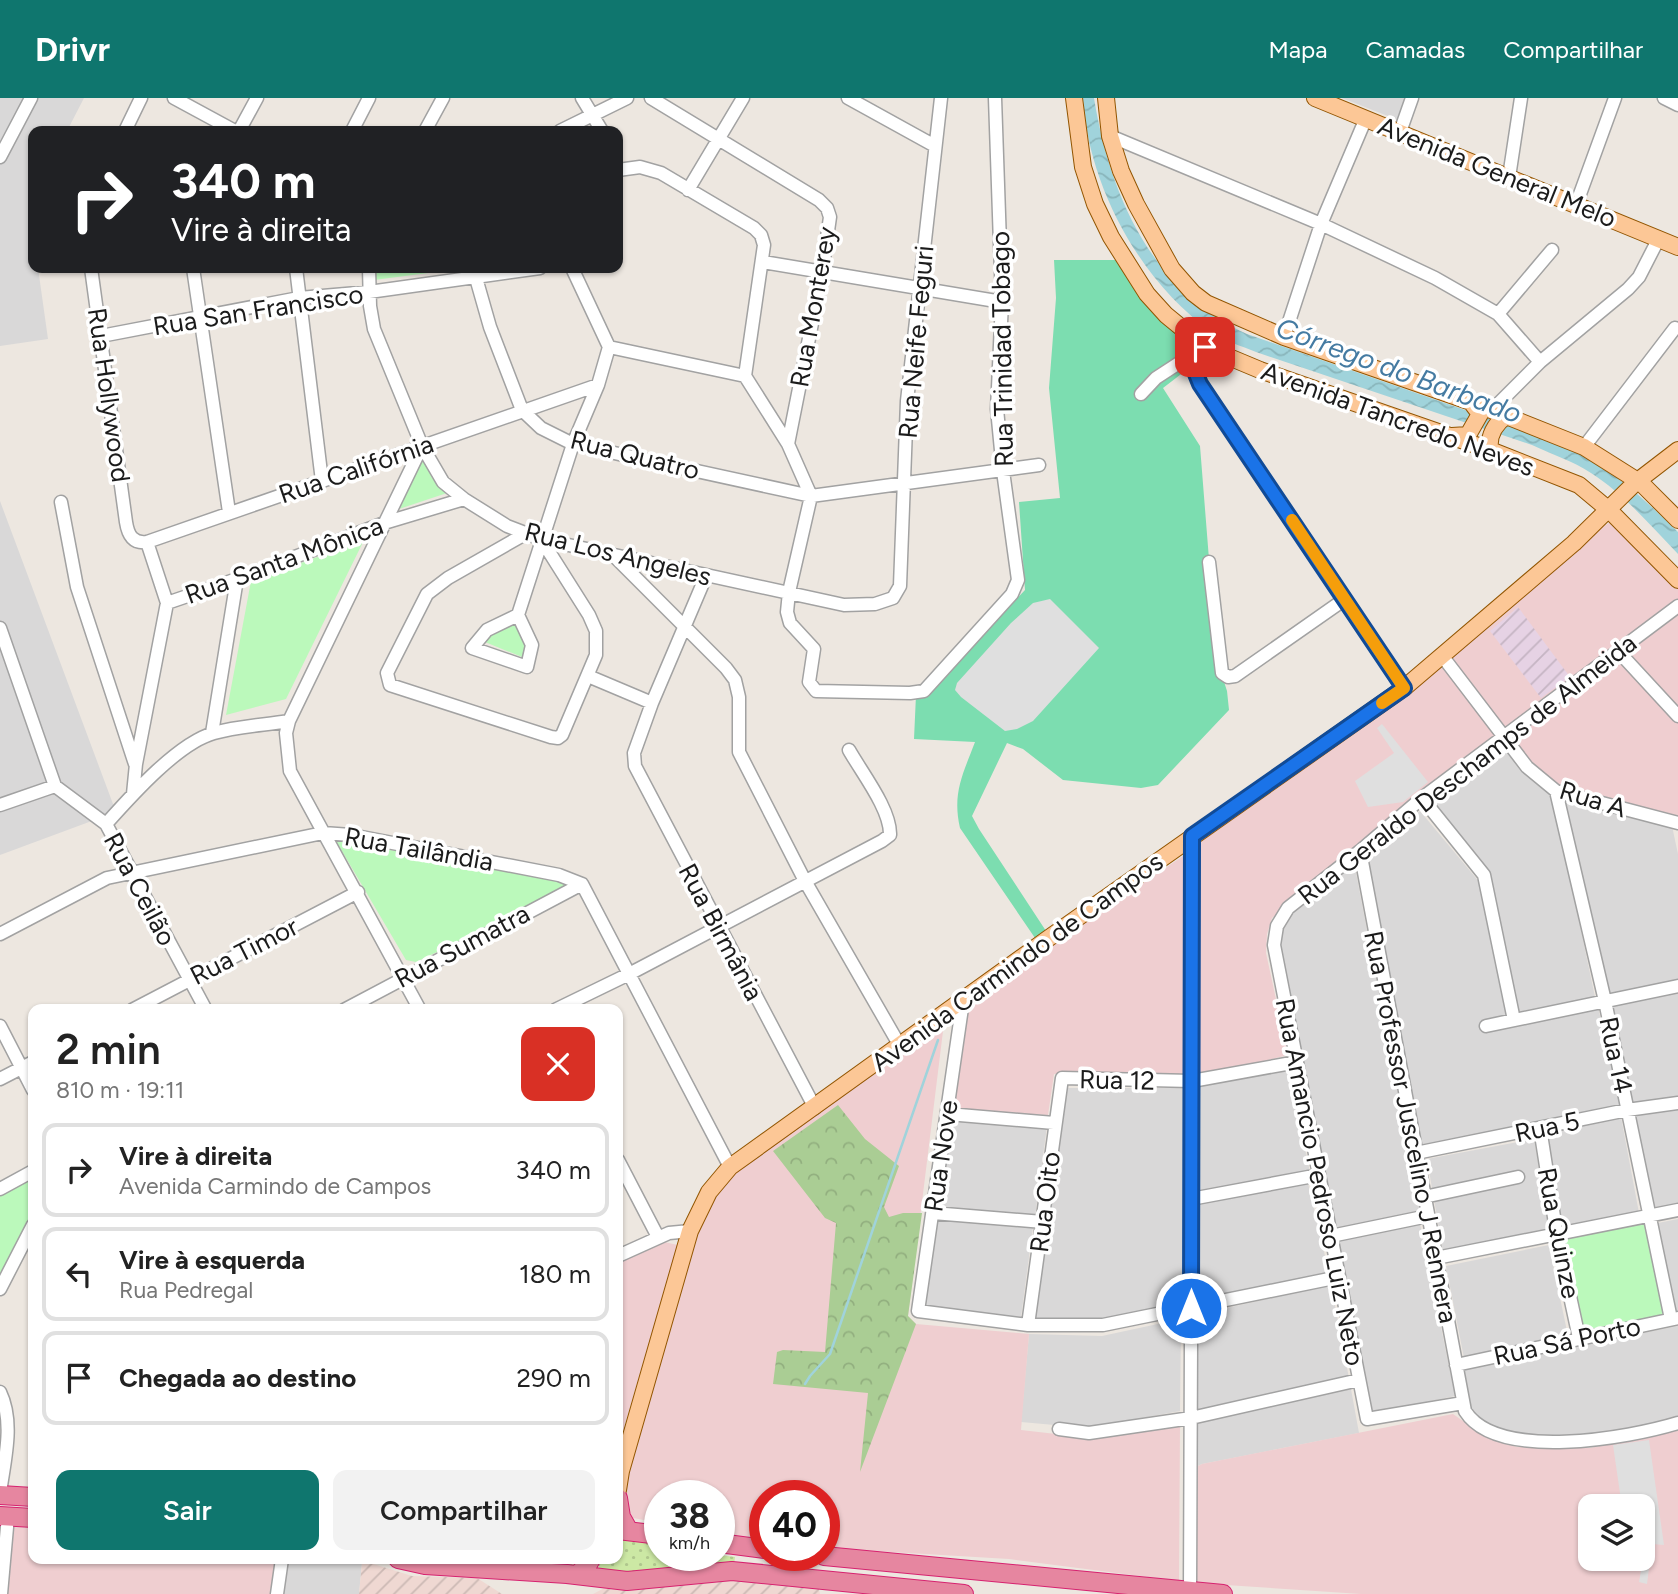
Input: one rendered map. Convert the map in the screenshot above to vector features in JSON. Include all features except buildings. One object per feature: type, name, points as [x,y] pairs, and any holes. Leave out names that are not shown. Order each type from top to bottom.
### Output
[{"type":"highway","points":[[0,1494],[28,1497]]},
{"type":"highway","points":[[4,1516],[28,1518]]},
{"type":"highway","points":[[623,1530],[644,1533]]},
{"type":"highway","points":[[840,1558],[1223,1594]]},
{"type":"highway","points":[[447,1564],[627,1581],[732,1571],[828,1587],[964,1594]]},
{"type":"highway","points":[[577,1575],[588,1564]]},
{"type":"main road","name":"Avenida Tancredo Neves","points":[[1074,98],[1083,167],[1095,204],[1111,237],[1147,294],[1166,315],[1205,347],[1260,370],[1449,436],[1490,445],[1579,485],[1615,508],[1678,580]]},
{"type":"main road","name":"Avenida Tancredo Neves","points":[[1106,98],[1110,136],[1121,171],[1154,240],[1181,280],[1194,293],[1215,307],[1284,337],[1584,447],[1640,485],[1678,520]]},
{"type":"main road","name":"Avenida General Melo","points":[[1315,98],[1678,247]]},
{"type":"main road","points":[[1449,436],[1468,435],[1490,413]]},
{"type":"main road","points":[[1490,413],[1490,445]]},
{"type":"main road","name":"Avenida Carmindo de Campos","points":[[623,1459],[690,1231],[709,1192],[730,1167],[1192,836],[1404,688],[1615,508],[1678,450]]},
{"type":"street","points":[[0,157],[31,98]]},
{"type":"street","points":[[127,126],[141,98]]},
{"type":"street","points":[[174,98],[227,126]]},
{"type":"street","points":[[240,126],[257,98]]},
{"type":"street","points":[[355,126],[369,98]]},
{"type":"street","points":[[428,126],[443,98]]},
{"type":"street","points":[[582,98],[599,126]]},
{"type":"street","points":[[570,126],[628,98]]},
{"type":"street","name":"Rua Monterey","points":[[651,98],[819,200],[827,208],[830,217],[822,273],[788,444]]},
{"type":"street","points":[[688,190],[743,98]]},
{"type":"street","points":[[848,98],[935,146]]},
{"type":"street","points":[[876,98],[876,113]]},
{"type":"street","name":"Rua Neife Feguri","points":[[901,586],[907,401],[941,98]]},
{"type":"street","name":"Rua Trinidad Tobago","points":[[789,592],[787,612],[790,623],[814,649],[809,682],[816,691],[910,694],[924,691],[1012,594],[1018,580],[997,408],[1002,302],[995,98]]},
{"type":"street","points":[[1400,132],[1412,98]]},
{"type":"street","points":[[1509,177],[1521,98]]},
{"type":"street","points":[[1576,205],[1615,98]]},
{"type":"street","points":[[1664,98],[1678,105]]},
{"type":"street","points":[[1284,337],[1321,224],[1366,118]]},
{"type":"street","points":[[1110,136],[1321,224],[1435,278],[1498,314],[1541,362]]},
{"type":"street","points":[[623,166],[640,167],[661,173],[754,228],[765,245],[745,376],[788,444],[811,496],[789,592]]},
{"type":"street","points":[[1490,413],[1541,362],[1628,289],[1639,277],[1659,238]]},
{"type":"street","points":[[1498,314],[1552,250]]},
{"type":"street","points":[[763,262],[1002,302]]},
{"type":"street","name":"Rua Hollywood","points":[[92,273],[126,522],[130,536],[136,541],[148,542]]},
{"type":"street","points":[[194,273],[229,512]]},
{"type":"street","points":[[296,273],[322,481]]},
{"type":"street","name":"Rua Los Angeles","points":[[369,273],[374,329],[422,446],[443,482],[464,499],[507,526],[541,539],[844,605],[875,604],[893,598],[901,586]]},
{"type":"street","name":"Rua San Francisco","points":[[101,336],[299,299],[369,292],[477,273]]},
{"type":"street","name":"Rua Quatro","points":[[477,273],[490,327],[522,410],[541,428],[573,444],[811,496]]},
{"type":"street","points":[[518,615],[487,630],[472,648],[527,667],[532,645],[518,615],[573,444],[598,385],[609,347],[574,273]]},
{"type":"street","points":[[1584,447],[1675,328]]},
{"type":"street","points":[[609,347],[745,376]]},
{"type":"street","points":[[1192,364],[1205,347]]},
{"type":"street","points":[[1141,394],[1156,378],[1179,363],[1192,364]]},
{"type":"street","points":[[1192,364],[1200,384],[1404,688]]},
{"type":"street","name":"Rua Califórnia","points":[[148,542],[598,385]]},
{"type":"street","points":[[416,1004],[290,771],[286,733],[289,721],[422,446]]},
{"type":"street","points":[[811,496],[1039,465]]},
{"type":"street","name":"Rua Santa Mônica","points":[[133,794],[135,764],[167,603],[384,523],[464,499]]},
{"type":"street","points":[[61,502],[77,587],[135,764]]},
{"type":"street","points":[[525,534],[448,578],[427,594],[387,673],[390,685],[551,737],[562,736],[596,655],[596,631],[589,615],[541,539]]},
{"type":"street","points":[[148,542],[167,603]]},
{"type":"street","points":[[611,553],[735,680],[739,696],[739,752],[805,881],[900,1046]]},
{"type":"street","points":[[1209,562],[1222,673],[1228,677],[1236,676],[1345,599]]},
{"type":"street","points":[[588,676],[652,703],[706,576]]},
{"type":"street","points":[[212,733],[237,579]]},
{"type":"street","name":"Rua Geraldo Deschamps de Almeida","points":[[1274,945],[1278,926],[1288,908],[1502,736],[1678,606]]},
{"type":"street","points":[[0,628],[55,786],[0,805]]},
{"type":"street","points":[[1618,650],[1678,716]]},
{"type":"street","name":"Rua A","points":[[1443,657],[1527,767],[1556,791],[1677,827]]},
{"type":"street","name":"Rua Birmânia","points":[[652,703],[634,753],[635,766],[815,1108]]},
{"type":"street","points":[[106,824],[133,794],[186,747],[212,733],[289,721]]},
{"type":"street","points":[[567,1004],[718,928],[890,835],[890,824],[885,811],[849,750]]},
{"type":"street","name":"Rua Ceilão","points":[[55,786],[106,824],[203,1004]]},
{"type":"street","name":"Rua 14","points":[[1556,791],[1605,1001],[1648,1217],[1675,1318]]},
{"type":"street","points":[[1422,798],[1484,876],[1514,1020]]},
{"type":"street","name":"Rua Tailândia","points":[[0,934],[107,878],[323,833],[351,835],[559,875],[585,889]]},
{"type":"street","points":[[1190,1592],[1192,836]]},
{"type":"street","name":"Rua Professor Juscelino J Rennera","points":[[1360,851],[1463,1403]]},
{"type":"street","points":[[585,889],[730,1167]]},
{"type":"street","name":"Rua Sumatra","points":[[355,1004],[401,978],[585,889]]},
{"type":"street","name":"Rua Timor","points":[[143,1004],[358,892]]},
{"type":"street","name":"Rua Amancio Pedroso Luiz Neto","points":[[1274,945],[1367,1419],[1463,1403]]},
{"type":"street","points":[[1486,1026],[1678,986]]},
{"type":"street","name":"Rua Nove","points":[[963,1001],[918,1311],[1028,1325]]},
{"type":"street","points":[[0,1026],[28,1065],[0,1079]]},
{"type":"street","name":"Rua 12","points":[[1062,1078],[1192,1081],[1297,1062]]},
{"type":"street","name":"Rua Oito","points":[[1028,1325],[1062,1078]]},
{"type":"street","name":"Rua 5","points":[[1416,1153],[1628,1110],[1678,1103]]},
{"type":"street","points":[[948,1114],[1055,1123]]},
{"type":"street","name":"Rua Quinze","points":[[1540,1128],[1557,1236],[1580,1338]]},
{"type":"street","points":[[623,1170],[657,1237]]},
{"type":"street","points":[[0,1189],[28,1174]]},
{"type":"street","points":[[1191,1199],[1319,1175]]},
{"type":"street","points":[[1424,1197],[1518,1177]]},
{"type":"street","points":[[1436,1258],[1678,1210]]},
{"type":"street","points":[[933,1213],[1043,1222]]},
{"type":"street","points":[[1331,1236],[1428,1216]]},
{"type":"street","points":[[623,1254],[657,1237],[690,1231]]},
{"type":"street","points":[[0,1289],[28,1235]]},
{"type":"street","points":[[1028,1325],[1102,1325],[1339,1277]]},
{"type":"street","name":"Rua Sá Porto","points":[[1456,1365],[1675,1318]]},
{"type":"street","points":[[1059,1429],[1089,1433],[1191,1418],[1359,1380]]},
{"type":"street","points":[[0,1392],[8,1432],[0,1494]]},
{"type":"street","points":[[1463,1403],[1468,1416],[1480,1427],[1496,1434],[1535,1441],[1604,1439],[1656,1430],[1678,1423]]},
{"type":"street","points":[[1,1594],[4,1516]]},
{"type":"street","points":[[277,1594],[281,1564]]},
{"type":"shaded area","points":[[0,98],[84,98],[70,126],[28,126],[28,273],[39,273],[48,339],[0,346]]},
{"type":"shaded area","points":[[1342,98],[1406,98],[1398,120]]},
{"type":"shaded area","points":[[0,501],[116,812],[0,855]]},
{"type":"shaded area","points":[[1614,520],[1678,587],[1678,600],[1503,729],[1448,656],[1585,537]]},
{"type":"shaded area","points":[[1050,599],[1099,648],[1033,721],[1017,729],[1005,731],[961,697],[955,690],[957,683],[1011,623],[1033,603]]},
{"type":"shaded area","points":[[1518,607],[1570,677],[1541,698],[1490,631]]},
{"type":"shaded area","points":[[1678,612],[1678,709],[1625,651]]},
{"type":"shaded area","points":[[1619,657],[1678,720],[1678,817],[1564,787],[1546,778],[1525,758],[1511,735]]},
{"type":"shaded area","points":[[1441,663],[1497,736],[1272,918],[1267,934],[1266,953],[1288,1055],[1195,1078],[1196,839]]},
{"type":"shaded area","points":[[1382,724],[1428,782],[1403,802],[1368,807],[1355,781],[1394,753],[1377,728]]},
{"type":"shaded area","points":[[1503,743],[1544,786],[1554,802],[1595,997],[1517,1012],[1491,879],[1428,800]]},
{"type":"shaded area","points":[[1562,796],[1672,826],[1678,854],[1678,982],[1607,995]]},
{"type":"shaded area","points":[[1420,811],[1481,884],[1508,1021],[1598,1007],[1621,1109],[1420,1149],[1363,855]]},
{"type":"shaded area","points":[[1183,856],[1184,1077],[1054,1074],[1048,1115],[951,1110],[967,1003]]},
{"type":"shaded area","points":[[1354,862],[1421,1213],[1333,1229],[1277,948],[1284,921],[1296,908]]},
{"type":"shaded area","points":[[1678,993],[1678,1097],[1630,1106],[1610,1006]]},
{"type":"shaded area","points":[[944,1023],[908,1316],[916,1324],[1029,1334],[1021,1430],[1091,1438],[1180,1424],[1179,1581],[1009,1559],[840,1549],[840,1480],[749,1480],[749,1538],[735,1536],[735,1480],[644,1480],[644,1520],[628,1517],[623,1510],[624,1478],[686,1263],[706,1206],[737,1170]]},
{"type":"shaded area","points":[[1288,1068],[1310,1172],[1195,1192],[1196,1084]]},
{"type":"shaded area","points":[[1066,1088],[1187,1088],[1181,1305],[1105,1320],[1032,1319]]},
{"type":"shaded area","points":[[1678,1108],[1678,1205],[1651,1211],[1633,1116]]},
{"type":"shaded area","points":[[1621,1117],[1639,1213],[1562,1229],[1546,1133]]},
{"type":"shaded area","points":[[951,1120],[1047,1126],[1035,1217],[937,1210]]},
{"type":"shaded area","points":[[1534,1139],[1550,1232],[1443,1252],[1427,1159]]},
{"type":"shaded area","points":[[1308,1183],[1329,1273],[1195,1303],[1198,1204]]},
{"type":"shaded area","points":[[936,1218],[1033,1227],[1021,1317],[921,1308]]},
{"type":"shaded area","points":[[1678,1219],[1678,1313],[1673,1314],[1653,1224]]},
{"type":"shaded area","points":[[1420,1224],[1455,1396],[1368,1414],[1333,1242]]},
{"type":"shaded area","points":[[664,1242],[678,1245],[623,1431],[623,1261]]},
{"type":"shaded area","points":[[1549,1245],[1568,1336],[1464,1358],[1446,1266]]},
{"type":"shaded area","points":[[1331,1285],[1349,1378],[1194,1411],[1195,1315]]},
{"type":"shaded area","points":[[1181,1319],[1180,1411],[1088,1428],[1021,1422],[1029,1334],[1102,1336]]},
{"type":"shaded area","points":[[1678,1326],[1678,1421],[1581,1438],[1534,1437],[1501,1433],[1473,1415],[1464,1368]]},
{"type":"shaded area","points":[[1351,1389],[1359,1433],[1202,1464],[1194,1468],[1196,1423]]},
{"type":"shaded area","points":[[1453,1414],[1486,1437],[1517,1447],[1590,1448],[1678,1430],[1678,1594],[1361,1594],[1195,1583],[1194,1468],[1202,1464]]},
{"type":"shaded area","points":[[1649,1440],[1664,1545],[1655,1544],[1655,1494],[1620,1494],[1613,1445]]},
{"type":"shaded area","points":[[13,1523],[28,1524],[28,1564],[275,1564],[270,1594],[6,1594]]},
{"type":"shaded area","points":[[287,1564],[362,1564],[359,1594],[282,1594]]},
{"type":"shaded area","points":[[362,1564],[373,1564],[412,1576],[477,1578],[502,1594],[359,1594]]},
{"type":"shaded area","points":[[1641,1571],[1649,1571],[1647,1584],[1639,1582]]},
{"type":"shaded area","points":[[724,1580],[818,1585],[820,1594],[593,1594],[612,1584]]},
{"type":"green space","points":[[1054,260],[1117,260],[1164,320],[1186,339],[1197,344],[1189,368],[1163,388],[1200,446],[1217,660],[1227,691],[1229,710],[1158,785],[1141,788],[1063,780],[1023,749],[1007,743],[972,816],[1046,931],[1035,938],[960,828],[958,794],[975,742],[914,739],[916,695],[929,696],[933,687],[1025,590],[1019,502],[1060,498],[1049,388],[1056,298]]},
{"type":"green space","points":[[373,273],[428,273],[374,280]]},
{"type":"green space","points":[[423,459],[432,478],[450,492],[393,511]]},
{"type":"green space","points":[[364,540],[286,699],[226,715],[251,581]]},
{"type":"green space","points":[[517,621],[528,642],[522,657],[485,642],[491,633]]},
{"type":"green space","points":[[336,841],[564,879],[565,891],[416,962],[406,960]]},
{"type":"green space","points":[[838,1105],[865,1139],[899,1166],[884,1207],[889,1217],[903,1213],[922,1213],[908,1316],[916,1324],[860,1472],[868,1393],[773,1384],[777,1352],[825,1352],[836,1223],[825,1218],[773,1151]]},
{"type":"green space","points":[[28,1180],[28,1225],[0,1278],[0,1194]]},
{"type":"green space","points":[[1648,1219],[1668,1317],[1583,1335],[1563,1238]]},
{"type":"green space","points":[[623,1533],[644,1536],[644,1571],[665,1571],[642,1573],[598,1569],[600,1564],[623,1564]]},
{"type":"water","points":[[1083,98],[1094,98],[1111,170],[1141,237],[1161,266],[1185,293],[1214,316],[1247,334],[1560,443],[1578,452],[1623,482],[1678,532],[1678,554],[1615,491],[1569,461],[1532,445],[1256,352],[1212,332],[1162,287],[1122,229],[1095,164]]},
{"type":"waterway","points":[[805,1384],[830,1354],[938,1040]]},
{"type":"slow traffic","points":[[1292,520],[1404,688],[1382,703]]},
{"type":"route","points":[[1191,1308],[1192,836],[1404,688],[1200,384],[1192,364],[1205,347]]},
{"type":"water label","name":"Córrego do Barbado","points":[[1399,370]]}]
